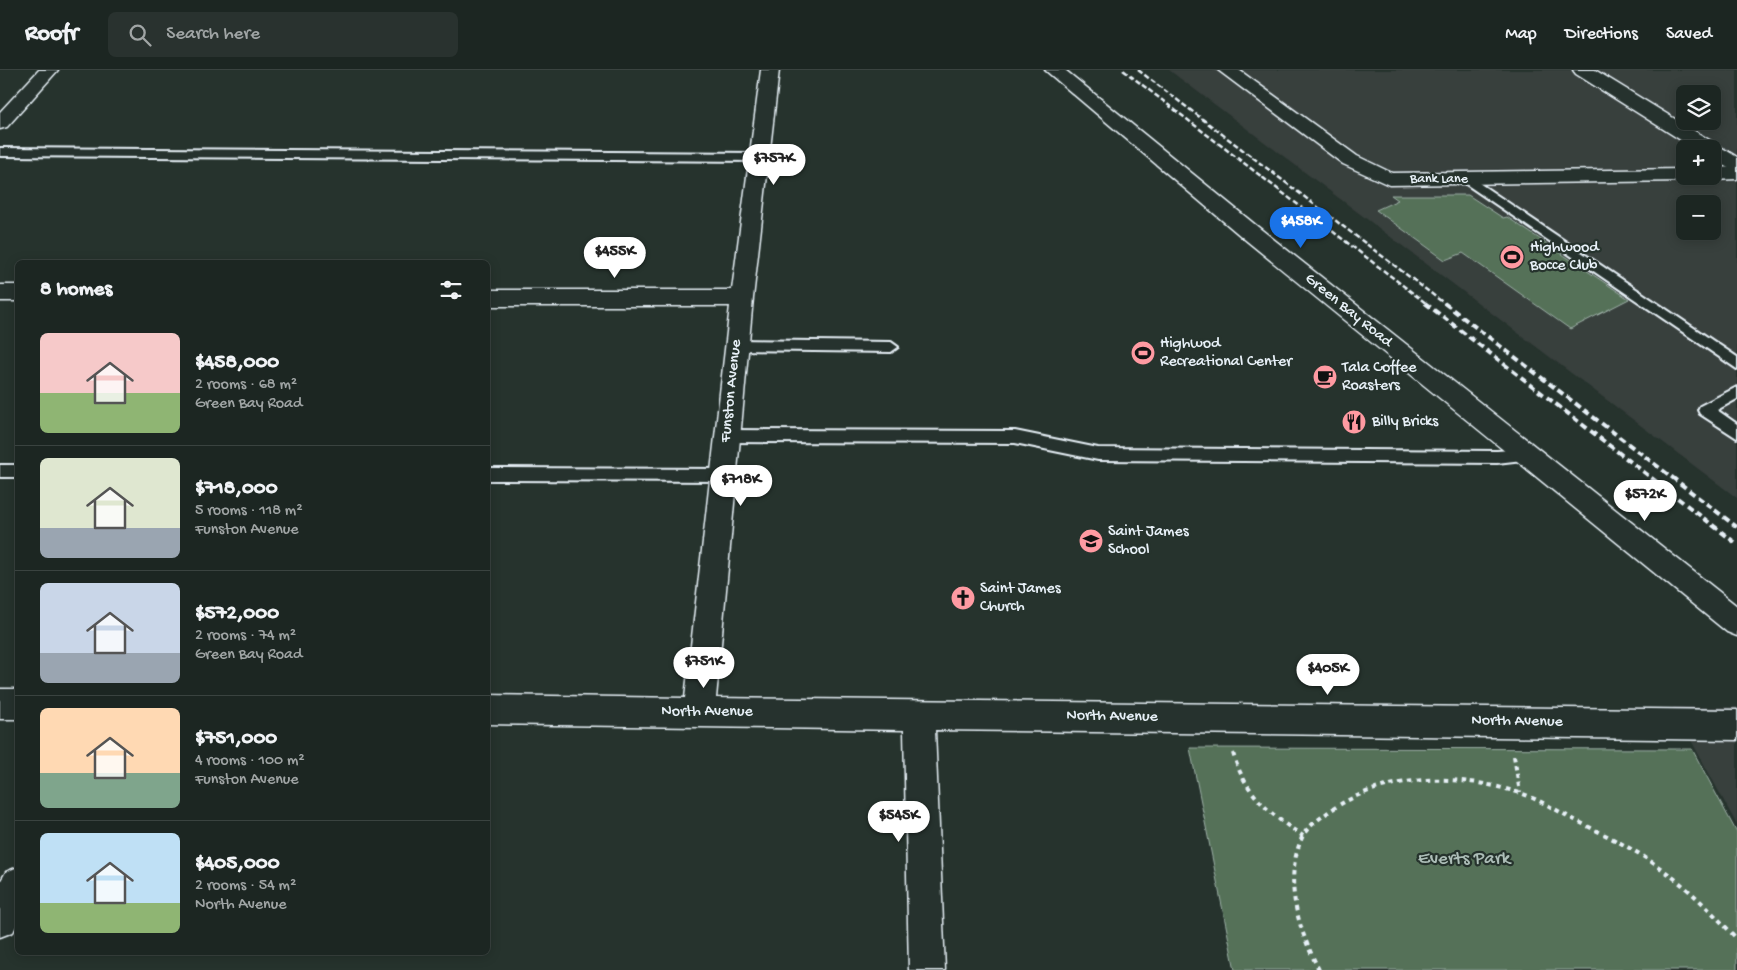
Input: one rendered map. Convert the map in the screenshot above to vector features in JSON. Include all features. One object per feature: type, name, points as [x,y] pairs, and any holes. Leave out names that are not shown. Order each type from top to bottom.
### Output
[{"type":"street","points":[[0,123],[49,70]]},
{"type":"street","name":"Funston Avenue","points":[[699,712],[742,298],[770,70]]},
{"type":"street","name":"Green Bay Road","points":[[1054,70],[1250,232],[1737,623]]},
{"type":"street","name":"Bank Lane","points":[[1227,70],[1350,160],[1375,174],[1389,179],[1676,175]]},
{"type":"street","points":[[1582,70],[1695,140]]},
{"type":"street","points":[[1721,156],[1737,166]]},
{"type":"street","points":[[1721,174],[1737,173]]},
{"type":"street","points":[[0,293],[15,293]]},
{"type":"street","points":[[490,298],[742,298]]},
{"type":"street","points":[[0,704],[15,704]]},
{"type":"street","name":"North Avenue","points":[[490,710],[1737,725]]},
{"type":"street","points":[[919,714],[927,970]]},
{"type":"street","points":[[0,919],[15,890]]},
{"type":"lane","points":[[0,152],[759,158]]},
{"type":"lane","points":[[1467,179],[1737,364]]},
{"type":"lane","points":[[737,345],[891,347]]},
{"type":"lane","points":[[1737,392],[1705,410],[1737,432]]},
{"type":"lane","points":[[727,436],[1015,437],[1098,454],[1497,457],[1526,455]]},
{"type":"lane","points":[[0,471],[15,471]]},
{"type":"lane","points":[[490,474],[724,475]]},
{"type":"path","points":[[1513,747],[1520,793]]},
{"type":"path","points":[[1232,750],[1238,772],[1247,789],[1282,823],[1302,836]]},
{"type":"path","points":[[1319,970],[1304,942],[1293,901],[1294,866],[1302,836],[1323,816],[1351,797],[1386,785],[1425,779],[1473,782],[1520,793],[1616,841],[1665,871],[1737,938]]},
{"type":"shaded area","points":[[1169,70],[1737,70],[1737,498]]},
{"type":"shaded area","points":[[1673,707],[1737,707],[1737,825]]},
{"type":"green space","name":"Highwood Bocce Club","points":[[1391,195],[1468,195],[1503,218],[1507,217],[1629,299],[1570,329],[1463,253],[1445,260],[1376,210],[1398,200]]},
{"type":"green space","name":"Everts Park","points":[[1190,748],[1692,749],[1737,833],[1737,970],[1235,970]]},
{"type":"railway","points":[[1123,70],[1427,304]]},
{"type":"railway","points":[[1138,70],[1445,304]]},
{"type":"railway","points":[[1425,303],[1737,544]]},
{"type":"railway","points":[[1444,303],[1737,527]]},
{"type":"place","name":"Highwood Bocce Club","points":[[1512,257]]},
{"type":"place","name":"Highwod Recreational Center","points":[[1143,353]]},
{"type":"place","name":"Tala Coffee Roasters","points":[[1325,377]]},
{"type":"place","name":"Billy Bricks","points":[[1354,422]]},
{"type":"place","name":"Saint James School","points":[[1091,541]]},
{"type":"place","name":"Saint James Church","points":[[963,598]]}]
